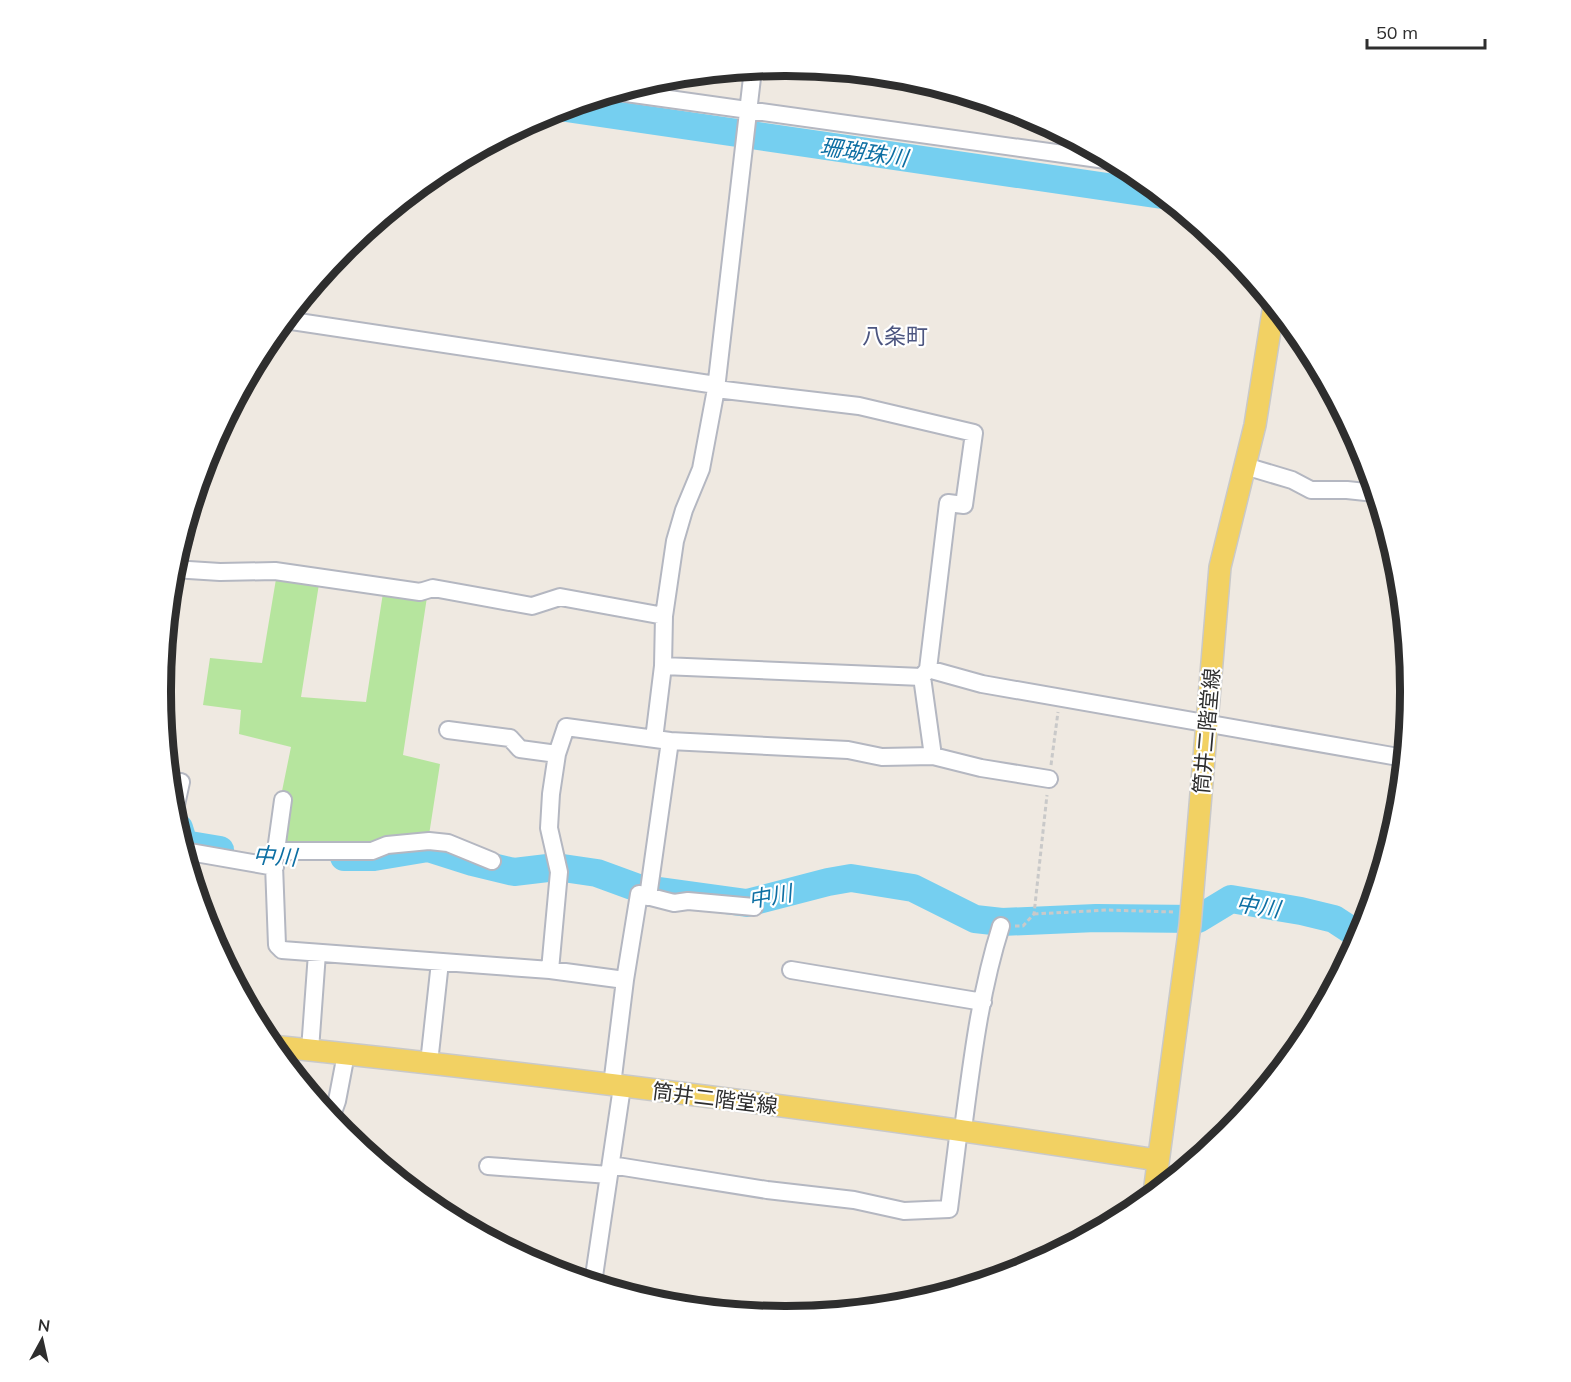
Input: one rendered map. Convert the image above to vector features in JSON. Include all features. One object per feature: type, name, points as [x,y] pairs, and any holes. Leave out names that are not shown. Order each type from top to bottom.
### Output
[{"type":"main road","name":"筒井二階堂線","points":[[1155,1183],[1190,917],[1220,567],[1255,425],[1272,316]]},
{"type":"main road","name":"筒井二階堂線","points":[[286,1047],[961,1129],[1157,1160]]},
{"type":"street","points":[[649,890],[662,740],[664,616],[675,542],[684,510],[701,469],[716,387],[752,78]]},
{"type":"street","points":[[636,95],[749,113],[1091,158]]},
{"type":"street","points":[[295,322],[716,387],[859,406],[974,433],[964,505],[948,503],[925,673],[933,756]]},
{"type":"street","points":[[1245,466],[1292,480],[1311,490],[1367,492]]},
{"type":"street","points":[[183,570],[275,572],[420,592],[433,588],[532,606],[560,597],[664,616]]},
{"type":"street","points":[[663,666],[925,673],[1396,757]]},
{"type":"street","points":[[550,970],[558,867],[549,828],[551,794],[557,754],[566,727],[662,740],[848,750],[882,757],[933,756],[981,768],[1049,779]]},
{"type":"street","points":[[448,730],[510,738],[520,749],[557,754]]},
{"type":"street","points":[[179,791],[181,782]]},
{"type":"street","points":[[283,800],[275,861],[277,945],[282,950],[550,970],[625,980]]},
{"type":"street","points":[[193,852],[275,861],[372,851],[387,845],[429,841],[448,843],[492,861]]},
{"type":"street","points":[[594,1275],[610,1170],[625,980],[639,894],[649,890],[674,903],[754,907]]},
{"type":"street","points":[[488,1166],[610,1170],[854,1200],[904,1210],[949,1209],[973,1049],[993,950],[1001,926]]},
{"type":"street","points":[[310,1050],[317,953]]},
{"type":"street","points":[[429,1063],[440,962]]},
{"type":"street","points":[[791,970],[983,1002]]},
{"type":"street","points":[[334,1108],[346,1054]]},
{"type":"path","points":[[1023,926],[1034,914],[1059,698]]},
{"type":"path","points":[[1034,914],[1108,910],[1190,917]]},
{"type":"green space","points":[[276,579],[319,584],[301,697],[366,702],[383,593],[427,597],[403,755],[440,764],[429,835],[358,845],[284,844],[281,796],[291,747],[239,734],[241,710],[203,705],[210,658],[262,663]]},
{"type":"waterway","name":"珊瑚珠川","points":[[584,111],[1145,193]]},
{"type":"waterway","name":"中川","points":[[191,845],[220,850]]},
{"type":"waterway","name":"中川","points":[[344,857],[374,857],[428,848],[514,872],[556,867],[597,873],[638,888],[747,903],[851,878],[913,888],[975,919],[1002,922],[1096,918],[1198,919],[1231,899],[1334,919],[1351,930]]},
{"type":"district","name":"八条町","points":[[895,336]]}]
